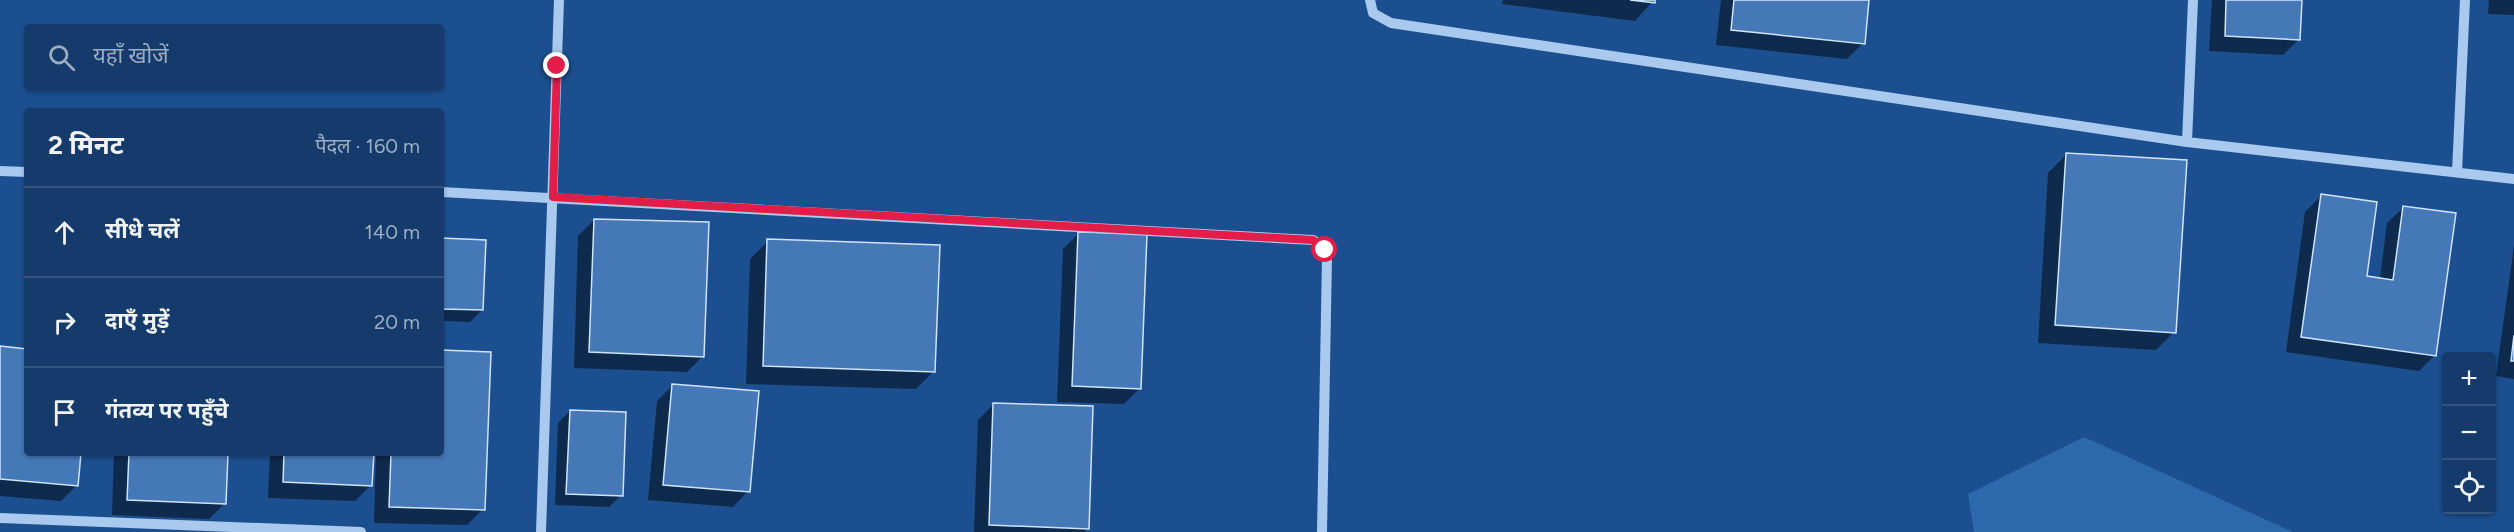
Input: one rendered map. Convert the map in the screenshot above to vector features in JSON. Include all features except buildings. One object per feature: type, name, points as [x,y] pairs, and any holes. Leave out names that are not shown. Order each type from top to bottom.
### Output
[{"type":"street","points":[[541,532],[559,0]]},
{"type":"street","points":[[1370,0],[1373,12],[1391,23],[2187,142],[2514,179]]},
{"type":"street","points":[[2187,142],[2193,0]]},
{"type":"street","points":[[2457,172],[2465,0]]},
{"type":"street","points":[[0,171],[24,172]]},
{"type":"street","points":[[444,192],[1313,240],[1321,245],[1327,258],[1322,532],[1331,532]]},
{"type":"street","points":[[0,518],[361,532]]},
{"type":"shaded area","points":[[2084,437],[2293,532],[1974,532],[1968,494]]},
{"type":"route","points":[[557,66],[553,197],[1313,240],[1325,250]]}]
